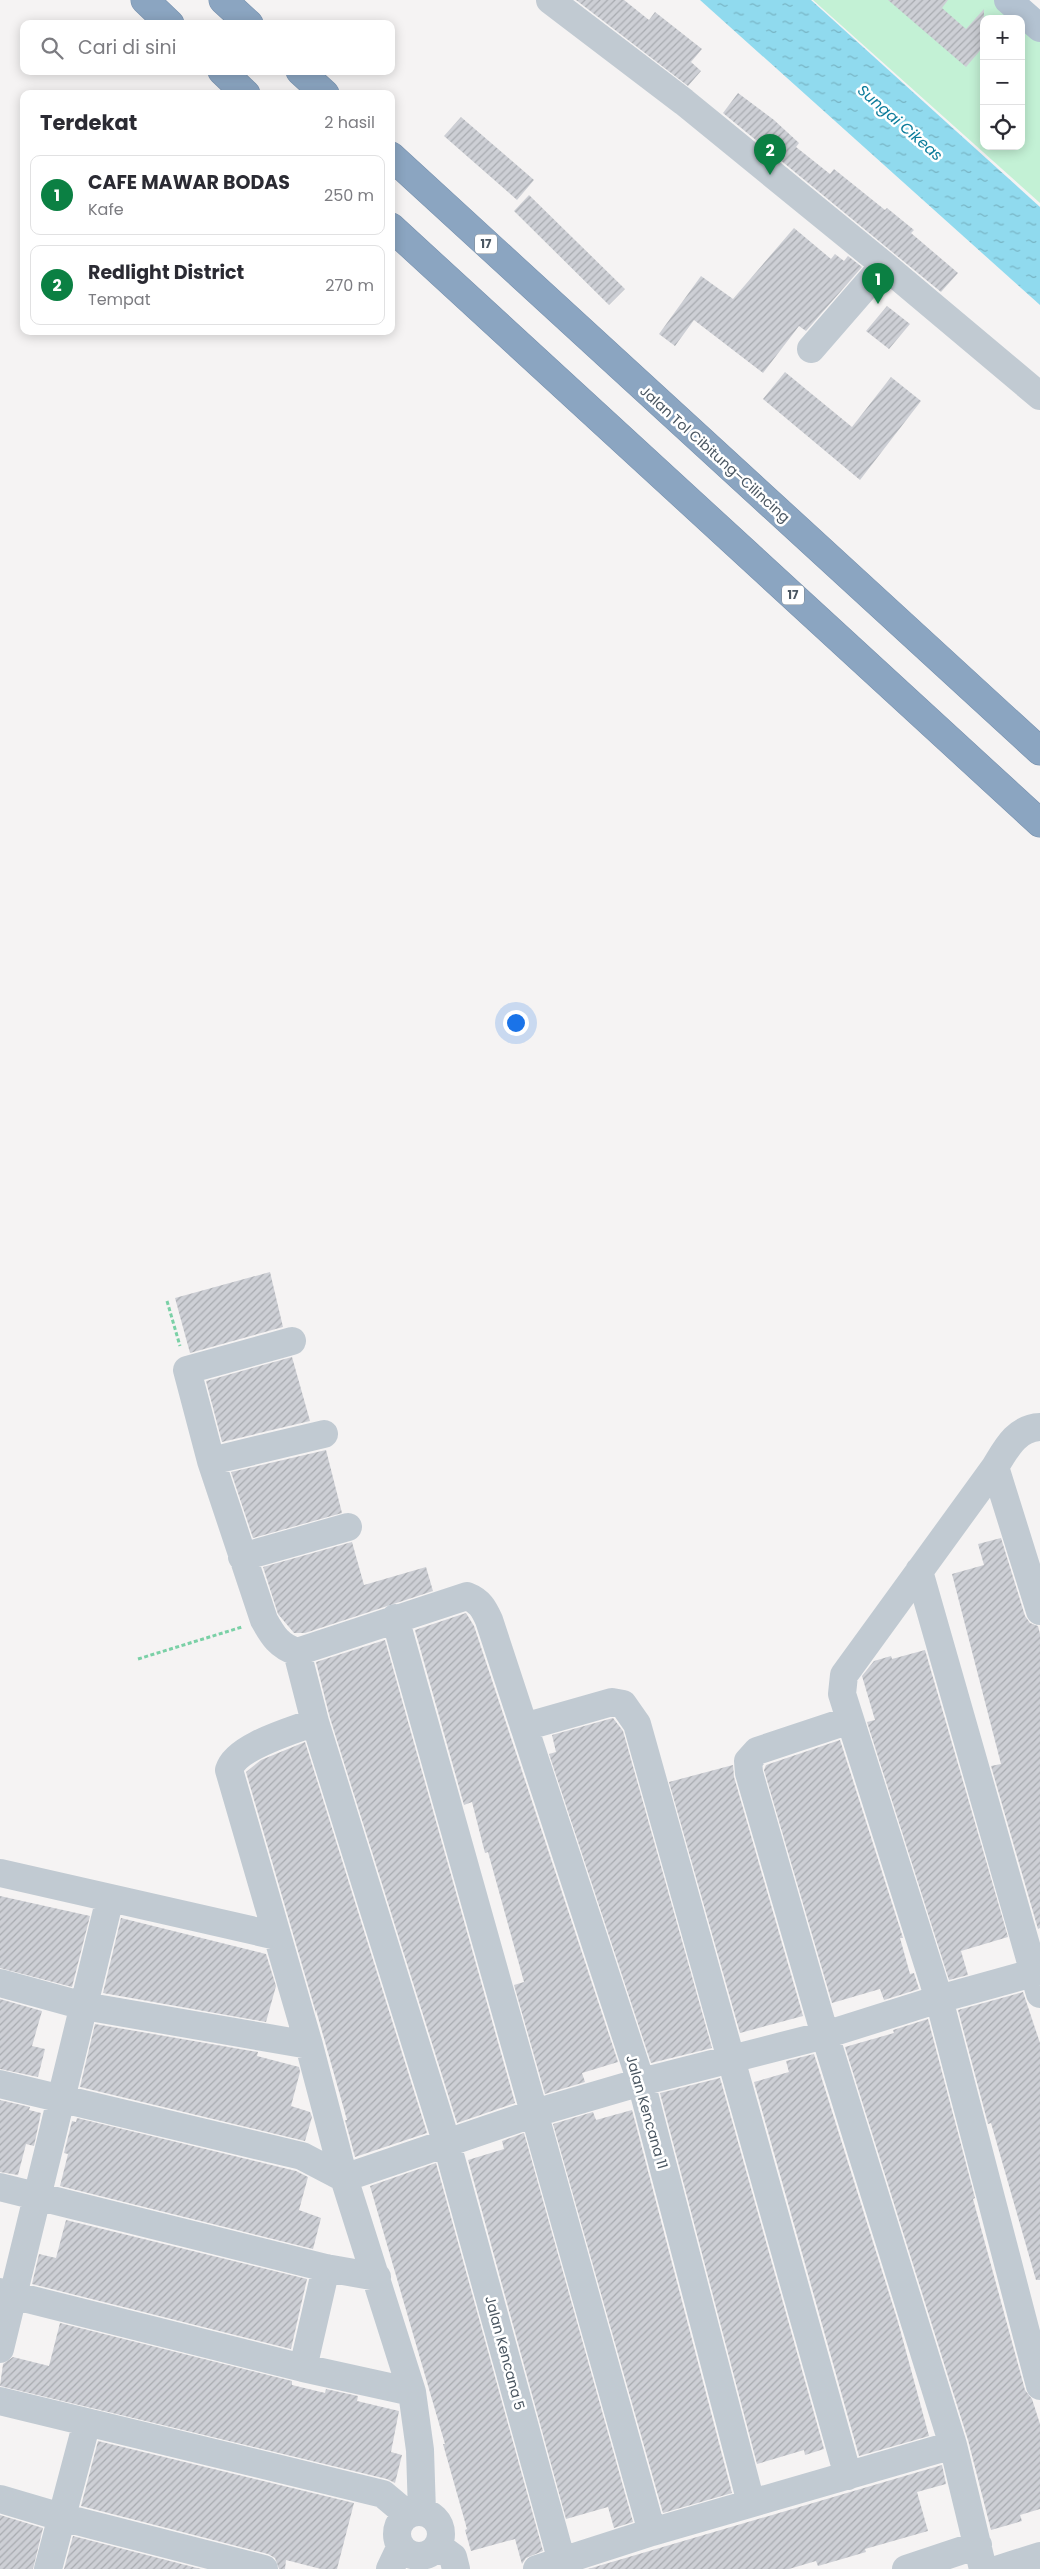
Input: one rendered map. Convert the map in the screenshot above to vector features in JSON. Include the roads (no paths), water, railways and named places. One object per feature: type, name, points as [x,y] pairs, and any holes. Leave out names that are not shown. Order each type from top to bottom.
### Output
[{"type":"highway","points":[[144,0],[166,20]]},
{"type":"highway","points":[[223,0],[245,20]]},
{"type":"highway","points":[[226,75],[242,90]]},
{"type":"highway","points":[[304,75],[321,90]]},
{"type":"highway","name":"Jalan Tol Cibitung–Cilincing","points":[[395,160],[1040,752]]},
{"type":"highway","name":"17","points":[[395,231],[1040,823]]},
{"type":"main road","points":[[1008,0],[1040,28]]},
{"type":"street","points":[[550,0],[684,102],[884,265],[1040,396]]},
{"type":"street","points":[[811,349],[884,265]]},
{"type":"street","points":[[292,1341],[188,1370],[211,1461],[264,1620],[274,1638],[283,1647],[297,1652]]},
{"type":"street","points":[[1040,1427],[1020,1433],[1011,1440],[995,1467],[844,1675],[842,1694],[939,1999],[1040,2386]]},
{"type":"street","points":[[211,1461],[324,1434]]},
{"type":"street","points":[[995,1467],[1040,1611]]},
{"type":"street","points":[[242,1557],[348,1527]]},
{"type":"street","points":[[0,2084],[302,2156],[344,2178],[447,2144],[535,2112],[641,2082],[825,2035],[939,1999],[1038,1979],[919,1571]]},
{"type":"street","name":"Jalan Kencana 11","points":[[297,1652],[395,1618],[467,1596],[475,1599],[482,1606],[489,1620],[641,2082],[751,2504]]},
{"type":"street","points":[[395,1618],[652,2532]]},
{"type":"street","name":"Jalan Kencana 5","points":[[297,1652],[315,1722],[447,2144],[550,2565]]},
{"type":"street","points":[[524,1727],[612,1702],[624,1704],[632,1714],[732,2059],[848,2476]]},
{"type":"street","points":[[850,1720],[757,1751],[748,1762],[752,1783],[825,2035],[953,2446],[980,2557],[906,2569]]},
{"type":"street","points":[[315,1722],[243,1751],[232,1761],[229,1770],[309,2045],[344,2178],[412,2392],[420,2450],[415,2513]]},
{"type":"street","points":[[0,1873],[277,1936]]},
{"type":"street","points":[[0,2348],[7,2294],[38,2196],[110,1898]]},
{"type":"street","points":[[0,1984],[84,2006],[309,2045]]},
{"type":"street","points":[[0,2187],[326,2268],[377,2277]]},
{"type":"street","points":[[303,2368],[326,2268]]},
{"type":"street","points":[[7,2294],[303,2368],[412,2392]]},
{"type":"street","points":[[0,2401],[383,2494],[415,2513],[435,2519],[441,2532],[438,2546],[433,2552],[419,2557],[411,2556],[395,2559],[396,2533],[402,2519],[415,2513]]},
{"type":"street","points":[[48,2569],[87,2422]]},
{"type":"street","points":[[550,2565],[652,2532],[953,2446]]},
{"type":"street","points":[[0,2498],[61,2517],[264,2569]]},
{"type":"street","points":[[438,2546],[453,2558],[456,2569]]},
{"type":"street","points":[[999,2569],[1040,2556]]},
{"type":"water","name":"Sungai Cikeas","points":[[700,0],[811,0],[1040,207],[1040,305]]},
{"type":"place","name":"Redlight District","points":[[770,175]]},
{"type":"place","name":"CAFE MAWAR BODAS","points":[[878,304]]}]
